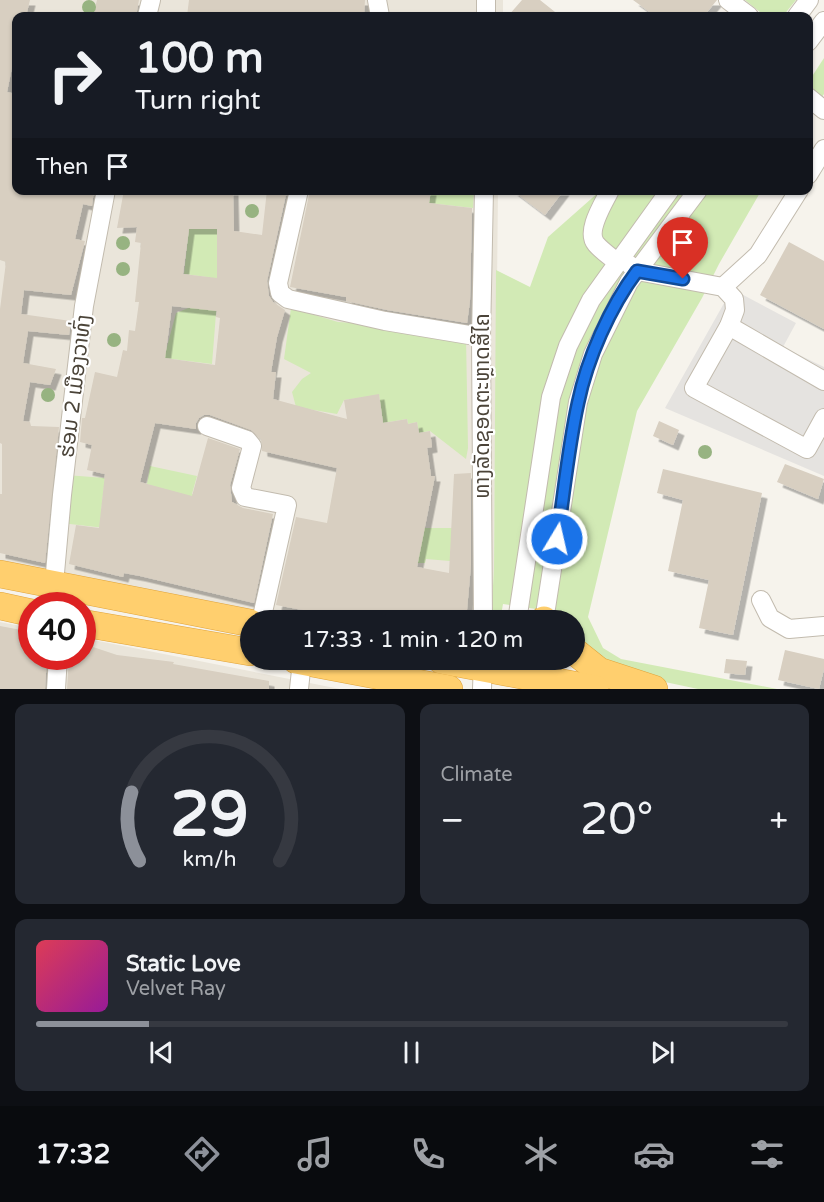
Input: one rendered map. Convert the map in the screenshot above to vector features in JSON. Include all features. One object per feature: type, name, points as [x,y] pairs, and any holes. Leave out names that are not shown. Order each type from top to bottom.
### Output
[{"type":"highway","points":[[0,574],[240,621]]},
{"type":"highway","points":[[0,606],[18,610]]},
{"type":"highway","points":[[96,624],[240,650]]},
{"type":"highway","points":[[585,660],[599,671],[654,689]]},
{"type":"highway","points":[[347,670],[448,689]]},
{"type":"highway","points":[[483,672],[522,675],[595,689]]},
{"type":"street","points":[[726,6],[740,12]]},
{"type":"street","points":[[813,35],[824,21]]},
{"type":"street","points":[[813,167],[824,149]]},
{"type":"street","name":"ຮ່ອມ 2 ເມືອງວາທົ່ງ","points":[[54,584],[84,306],[105,195]]},
{"type":"street","points":[[298,195],[278,283],[280,293],[288,299],[299,302],[385,321],[481,337]]},
{"type":"street","name":"ທາງລັດຊອດຕະຫຼາດສີໄຄ","points":[[483,610],[481,337],[484,195]]},
{"type":"street","points":[[608,195],[595,221],[593,232],[595,243],[637,271],[723,287],[734,299],[736,305],[729,326],[694,388],[807,449],[824,418]]},
{"type":"street","points":[[519,610],[551,397],[568,346],[591,300],[666,195]]},
{"type":"street","points":[[547,610],[578,402],[592,354],[615,307],[637,271],[694,195]]},
{"type":"street","points":[[723,287],[758,255],[796,195]]},
{"type":"street","points":[[729,326],[824,381]]},
{"type":"street","points":[[207,426],[247,440],[252,446],[241,488],[245,497],[287,506],[263,610]]},
{"type":"street","points":[[546,428],[573,434]]},
{"type":"street","points":[[761,600],[770,618],[789,629],[824,626]]},
{"type":"street","points":[[56,689],[57,670]]},
{"type":"street","points":[[299,670],[299,689]]},
{"type":"shaded area","points":[[0,0],[503,0],[503,12],[12,12],[12,195],[498,195],[492,610],[240,612],[0,567]]},
{"type":"shaded area","points":[[732,289],[796,323],[783,347],[824,367],[824,476],[665,408]]},
{"type":"shaded area","points":[[0,622],[18,625],[18,670],[96,670],[96,641],[340,689],[0,689]]},
{"type":"green space","points":[[745,0],[796,0],[786,12],[760,12]]},
{"type":"green space","points":[[824,58],[824,94],[813,110],[813,75]]},
{"type":"green space","points":[[430,195],[474,195],[473,208],[429,203]]},
{"type":"green space","points":[[595,195],[759,195],[637,411],[588,617],[603,648],[621,659],[777,689],[698,689],[632,675],[594,653],[585,644],[585,610],[543,610],[503,604],[502,610],[492,610],[494,568],[496,270],[530,287],[548,237]]},
{"type":"green space","points":[[189,229],[217,229],[217,301],[212,364],[164,358],[176,313],[191,307],[203,309],[207,277],[184,274]]},
{"type":"green space","points":[[291,308],[338,322],[387,325],[466,337],[468,448],[466,459],[430,431],[419,433],[417,422],[408,424],[407,419],[383,423],[379,395],[344,400],[337,414],[296,407],[292,392],[302,379],[311,373],[284,359]]},
{"type":"green space","points":[[150,466],[197,476],[192,494],[211,498],[209,505],[147,484]]},
{"type":"green space","points":[[66,475],[105,478],[101,512],[105,528],[64,525]]},
{"type":"green space","points":[[420,528],[452,528],[450,561],[426,559],[425,563],[417,563],[424,532]]},
{"type":"building","points":[[0,0],[30,0],[27,12],[12,12],[12,68],[7,92],[12,93],[12,195],[93,195],[92,206],[83,204],[75,239],[85,241],[71,295],[24,290],[21,314],[71,321],[69,335],[28,331],[23,363],[56,369],[50,385],[30,382],[23,421],[30,422],[31,426],[59,427],[45,563],[0,553],[2,444],[0,443],[0,309],[6,262],[0,260]]},
{"type":"building","points":[[97,0],[139,0],[137,12],[94,12]]},
{"type":"building","points":[[189,0],[365,0],[364,12],[188,12]]},
{"type":"building","points":[[522,0],[540,0],[555,12],[512,12]]},
{"type":"building","points":[[633,0],[717,0],[707,12],[650,12]]},
{"type":"building","points":[[123,195],[233,195],[234,231],[262,235],[266,195],[286,195],[267,281],[269,296],[273,302],[285,310],[277,337],[271,372],[276,372],[273,399],[347,419],[344,400],[379,394],[383,423],[407,419],[408,424],[417,422],[419,433],[430,431],[432,447],[427,448],[431,476],[435,476],[417,567],[449,573],[454,474],[471,473],[471,565],[467,610],[303,610],[276,605],[296,517],[327,523],[337,468],[262,451],[261,439],[251,430],[210,415],[199,418],[196,429],[155,423],[140,482],[192,496],[208,438],[240,449],[230,485],[232,502],[243,508],[273,514],[254,603],[140,576],[124,573],[123,577],[69,564],[76,525],[99,528],[105,474],[87,470],[92,445],[80,442],[82,418],[85,418],[95,372],[117,377],[123,350],[127,351],[129,330],[135,331],[139,302],[135,302],[141,243],[135,242],[137,227],[117,228]],"holes":[[[189,229],[217,229],[217,278],[183,274]],[[172,306],[217,311],[216,317],[220,318],[215,365],[165,358]]]},
{"type":"building","points":[[309,195],[430,195],[429,203],[472,208],[470,301],[467,323],[387,310],[346,301],[346,297],[290,287]]},
{"type":"building","points":[[519,195],[560,195],[545,215]]},
{"type":"building","points":[[789,242],[824,261],[824,329],[760,295]]},
{"type":"building","points":[[659,421],[679,430],[673,445],[653,436]]},
{"type":"building","points":[[785,464],[824,479],[818,499],[777,482]]},
{"type":"building","points":[[663,469],[762,493],[733,635],[699,628],[709,580],[668,571],[683,500],[657,493]]},
{"type":"building","points":[[0,626],[18,629],[18,670],[46,670],[45,689],[0,689]]},
{"type":"building","points":[[96,648],[117,655],[174,662],[173,664],[269,681],[269,689],[67,689],[68,670],[96,670]]},
{"type":"building","points":[[785,650],[824,659],[819,689],[778,680]]},
{"type":"building","points":[[726,659],[747,661],[745,675],[724,673]]},
{"type":"route","points":[[557,539],[578,402],[592,354],[615,307],[637,271],[683,279]]}]
